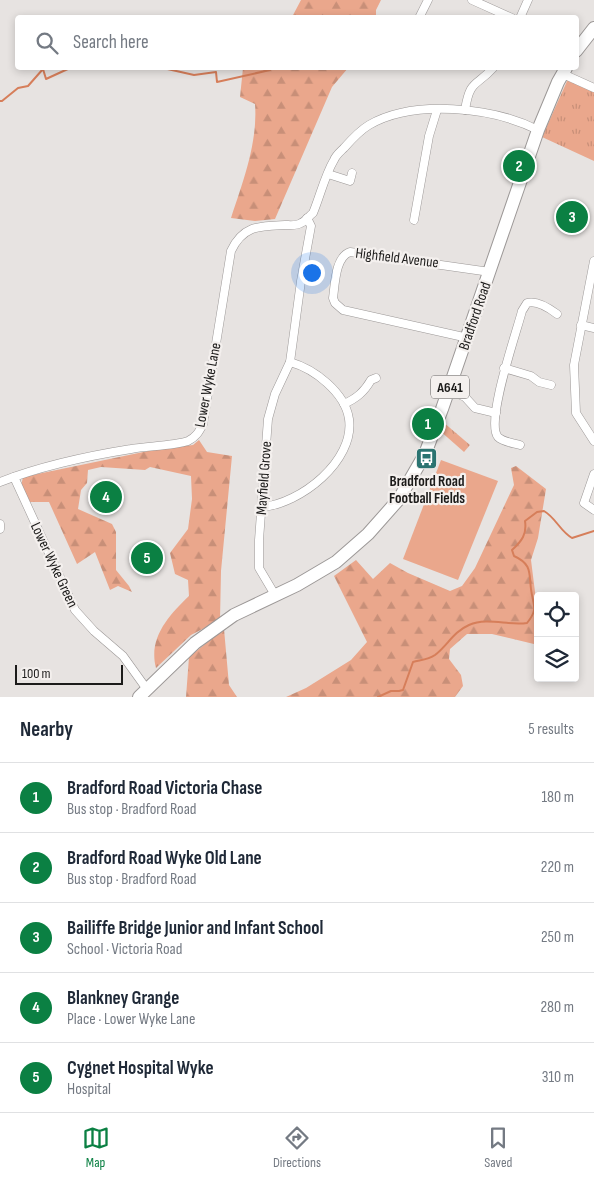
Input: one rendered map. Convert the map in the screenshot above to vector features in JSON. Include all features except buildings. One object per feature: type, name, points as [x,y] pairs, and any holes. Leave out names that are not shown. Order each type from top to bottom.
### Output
[{"type":"main road","points":[[579,47],[594,28]]},
{"type":"main road","name":"Bradford Road","points":[[142,693],[195,643],[234,615],[297,585],[336,562],[368,534],[399,499],[425,454],[468,338],[538,130],[558,82],[565,71]]},
{"type":"street","points":[[420,15],[428,0]]},
{"type":"street","points":[[472,0],[505,15]]},
{"type":"street","points":[[521,15],[528,0]]},
{"type":"street","points":[[465,110],[467,96],[472,85],[491,70]]},
{"type":"street","points":[[565,71],[594,88]]},
{"type":"street","points":[[414,220],[429,136],[437,110]]},
{"type":"street","points":[[307,218],[313,213],[334,159],[351,140],[368,126],[402,112],[465,110],[491,114],[524,123],[538,130]]},
{"type":"street","points":[[328,174],[350,181]]},
{"type":"street","name":"Mayfield Grove","points":[[275,595],[259,568],[268,419],[275,394],[290,362],[302,274],[311,226],[307,218]]},
{"type":"street","name":"Lower Wyke Lane","points":[[0,482],[43,468],[130,449],[186,441],[195,437],[203,424],[231,251],[235,242],[248,230],[258,226],[299,224],[307,218]]},
{"type":"street","name":"Highfield Avenue","points":[[468,338],[342,310],[334,303],[333,298],[340,262],[346,253],[350,252],[490,272]]},
{"type":"street","points":[[594,261],[574,364],[576,413],[594,441]]},
{"type":"street","points":[[520,445],[498,437],[495,432],[496,413],[504,368],[522,311],[527,303],[533,301],[550,308],[557,314]]},
{"type":"street","points":[[581,325],[594,328]]},
{"type":"street","points":[[262,507],[269,507],[302,494],[325,475],[338,460],[348,440],[349,419],[344,404],[334,390],[321,378],[301,365],[290,362]]},
{"type":"street","points":[[504,368],[531,376],[538,382],[552,385]]},
{"type":"street","points":[[344,404],[364,392],[371,380],[376,378]]},
{"type":"street","points":[[449,390],[465,397],[475,408],[496,413]]},
{"type":"street","points":[[594,474],[584,503],[594,510]]},
{"type":"street","name":"Lower Wyke Green","points":[[14,477],[75,610],[94,631],[123,656],[142,693]]},
{"type":"street","points":[[0,524],[0,529]]},
{"type":"green space","points":[[301,0],[381,0],[376,10],[376,15],[293,15]]},
{"type":"green space","points":[[243,70],[346,70],[332,87],[275,219],[255,221],[231,218],[249,162],[254,133],[255,104],[240,97]]},
{"type":"green space","points":[[568,79],[594,92],[594,161],[542,137]]},
{"type":"green space","points":[[443,422],[470,445],[464,452],[439,430]]},
{"type":"green space","points":[[199,440],[207,452],[232,456],[221,571],[220,620],[191,635],[156,668],[155,647],[162,628],[174,611],[189,596],[188,580],[175,574],[170,553],[188,529],[192,499],[191,476],[150,467],[145,470],[101,467],[88,470],[87,483],[81,490],[78,509],[112,524],[116,532],[116,570],[132,592],[118,586],[110,590],[95,552],[77,564],[49,502],[30,502],[21,486],[23,477],[153,450],[193,445]]},
{"type":"green space","points":[[441,460],[498,481],[458,580],[403,559]]},
{"type":"green space","points":[[516,466],[546,489],[538,538],[531,560],[535,592],[534,644],[492,634],[467,634],[450,649],[449,659],[461,675],[463,686],[455,697],[286,697],[306,688],[351,660],[367,642],[334,576],[356,560],[373,579],[390,563],[450,591],[462,586],[475,568],[514,485],[511,468]]},
{"type":"green space","points":[[224,629],[229,685],[237,697],[186,697],[189,657]]},
{"type":"waterway","points":[[0,101],[18,88],[28,86],[42,70]]},
{"type":"waterway","points":[[43,70],[46,79],[66,70]]},
{"type":"waterway","points":[[172,70],[194,75],[216,72],[217,82],[270,70]]},
{"type":"waterway","points":[[378,697],[391,691],[403,690],[413,662],[435,655],[459,631],[469,625],[483,622],[527,623],[534,610],[529,574],[527,566],[514,556],[512,550],[523,537],[525,521],[537,512],[544,511],[572,538],[594,531]]},
{"type":"place","name":"Bradford Road Wyke Old Lane","points":[[519,166]]},
{"type":"place","name":"Bailiffe Bridge Junior and Infant School","points":[[572,217]]},
{"type":"place","name":"Bradford Road Victoria Chase","points":[[428,424]]},
{"type":"place","name":"Bradford Road Football Fields","points":[[427,458]]},
{"type":"place","name":"Blankney Grange","points":[[106,497]]},
{"type":"place","name":"Cygnet Hospital Wyke","points":[[147,558]]}]
